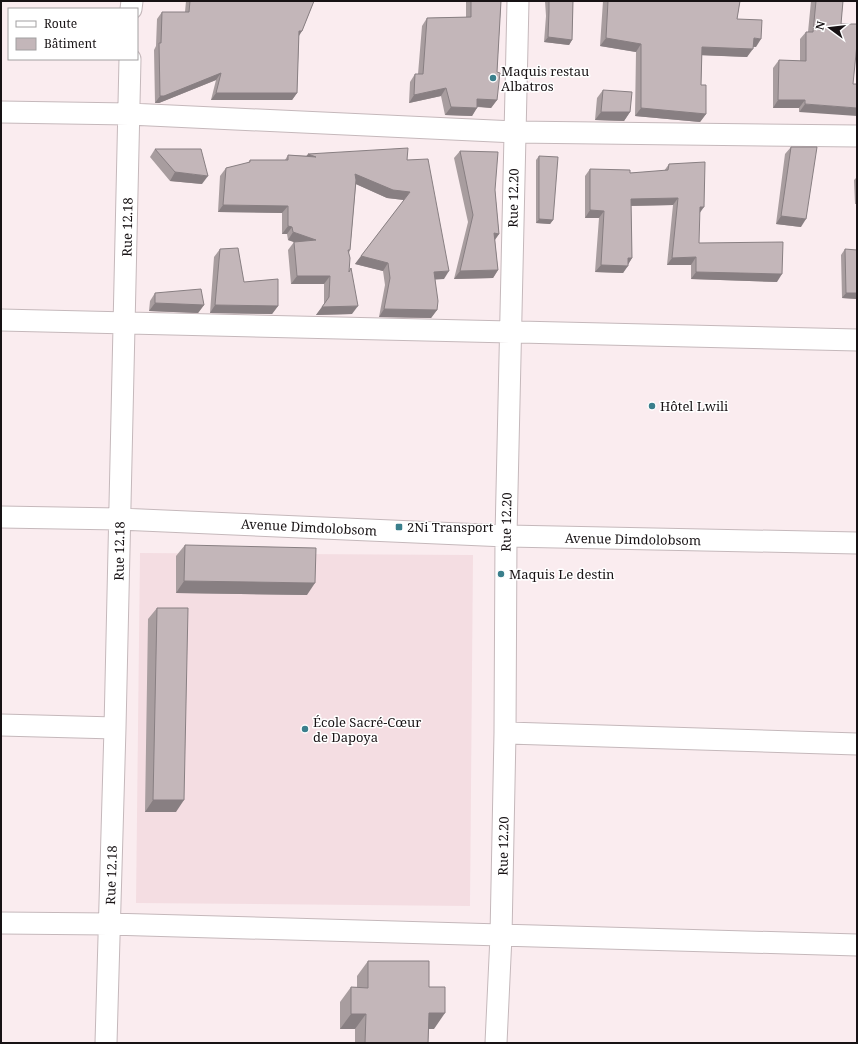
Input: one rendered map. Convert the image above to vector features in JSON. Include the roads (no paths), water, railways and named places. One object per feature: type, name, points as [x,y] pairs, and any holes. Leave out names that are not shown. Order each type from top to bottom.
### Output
[{"type":"street","name":"Rue 12.20","points":[[496,1043],[501,936],[505,734],[506,536],[518,1]]},
{"type":"street","name":"Rue 12.18","points":[[106,1043],[116,728],[119,519],[125,323],[130,60]]},
{"type":"street","points":[[1,112],[129,114],[514,132],[857,136]]},
{"type":"street","points":[[1,320],[857,340]]},
{"type":"street","name":"Avenue Dimdolobsom","points":[[1,517],[119,519],[506,536],[857,543]]},
{"type":"street","points":[[1,725],[116,728]]},
{"type":"street","points":[[505,734],[857,744]]},
{"type":"street","points":[[1,923],[109,924],[857,945]]},
{"type":"place","name":"Maquis restau Albatros","points":[[493,78]]},
{"type":"place","name":"Hôtel Lwili","points":[[652,406]]},
{"type":"place","name":"2Ni Transport","points":[[399,527]]},
{"type":"place","name":"Maquis Le destin","points":[[501,574]]},
{"type":"place","name":"École Sacré-Cœur de Dapoya","points":[[305,729]]}]
